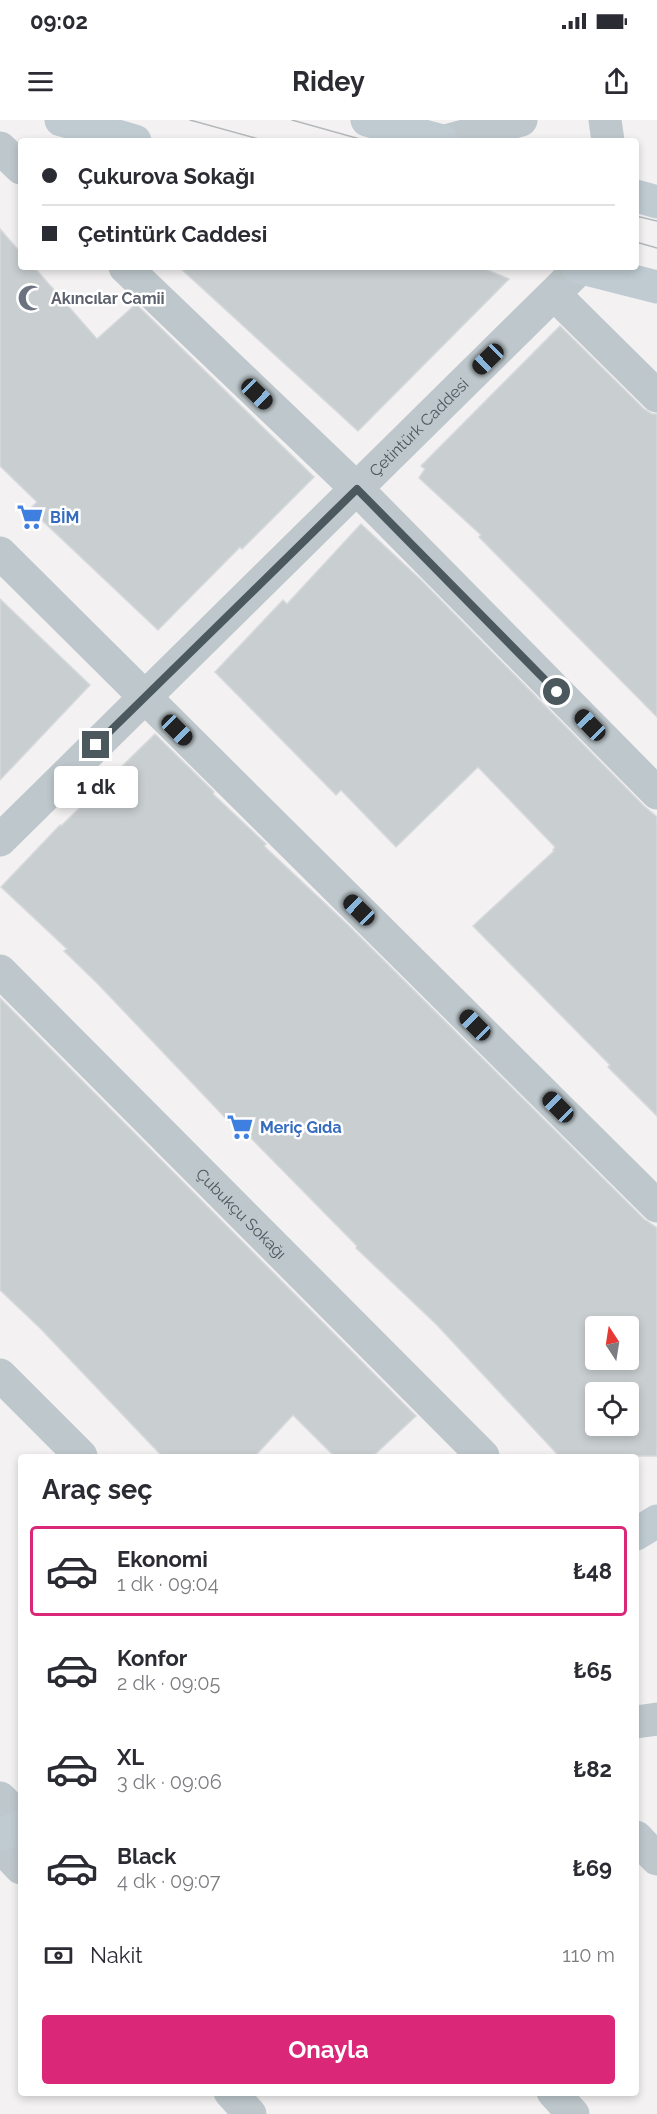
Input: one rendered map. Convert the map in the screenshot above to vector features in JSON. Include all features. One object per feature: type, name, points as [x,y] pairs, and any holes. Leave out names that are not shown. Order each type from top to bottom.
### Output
[{"type":"main road","points":[[61,120],[124,138]]},
{"type":"main road","points":[[374,121],[434,138]]},
{"type":"main road","points":[[639,197],[657,202]]},
{"type":"main road","points":[[592,270],[657,287]]},
{"type":"main road","points":[[639,1532],[657,1521]]},
{"type":"main road","points":[[0,1835],[18,1828]]},
{"type":"street","points":[[455,138],[521,120]]},
{"type":"street","points":[[605,120],[608,138]]},
{"type":"street","points":[[0,148],[18,165]]},
{"type":"street","points":[[128,270],[357,489],[657,793]]},
{"type":"street","name":"Çetintürk Caddesi","points":[[0,840],[577,270]]},
{"type":"street","points":[[554,294],[657,396]]},
{"type":"street","points":[[0,553],[657,1206]]},
{"type":"street","name":"Çubukçu Sokağı","points":[[0,971],[481,1454]]},
{"type":"street","points":[[0,1375],[79,1454]]},
{"type":"street","points":[[639,1722],[657,1719]]},
{"type":"street","points":[[0,1798],[18,1816]]},
{"type":"street","points":[[639,1839],[657,1859]]},
{"type":"street","points":[[0,1846],[18,1865]]},
{"type":"street","points":[[234,2096],[250,2114]]},
{"type":"street","points":[[557,2096],[573,2114]]},
{"type":"building","points":[[0,229],[18,250],[18,270],[37,270],[97,339],[136,304],[314,477],[242,549],[240,547],[158,630],[30,509],[37,502],[0,466]]},
{"type":"building","points":[[182,270],[487,270],[509,279],[358,431]]},
{"type":"building","points":[[560,326],[644,409],[657,414],[657,717],[479,537],[481,535],[419,478],[425,469],[421,466]]},
{"type":"building","points":[[361,524],[421,580],[657,817],[657,1116],[473,926],[554,851],[555,847],[478,767],[396,847],[341,790],[336,795],[215,672],[283,600],[287,604]]},
{"type":"building","points":[[0,599],[90,685],[0,780]]},
{"type":"building","points":[[155,734],[266,844],[264,846],[348,925],[644,1219],[657,1228],[657,1456],[557,1454],[436,1324],[356,1248],[357,1246],[238,1125],[235,1128],[64,951],[67,949],[1,887],[60,825]]},
{"type":"building","points":[[0,998],[416,1416],[375,1454],[332,1454],[293,1415],[257,1454],[160,1454],[40,1328],[0,1290]]},
{"type":"tram line","points":[[190,120],[255,138]]},
{"type":"tram line","points":[[292,120],[356,138]]},
{"type":"tram line","points":[[639,217],[657,221]]},
{"type":"tram line","points":[[639,243],[657,248]]},
{"type":"place","name":"Akıncılar Camii","points":[[31,298]]},
{"type":"place","name":"BİM","points":[[30,517]]},
{"type":"place","name":"Meriç Gıda","points":[[240,1127]]},
{"type":"route","points":[[96,745],[357,489],[557,692]]}]
